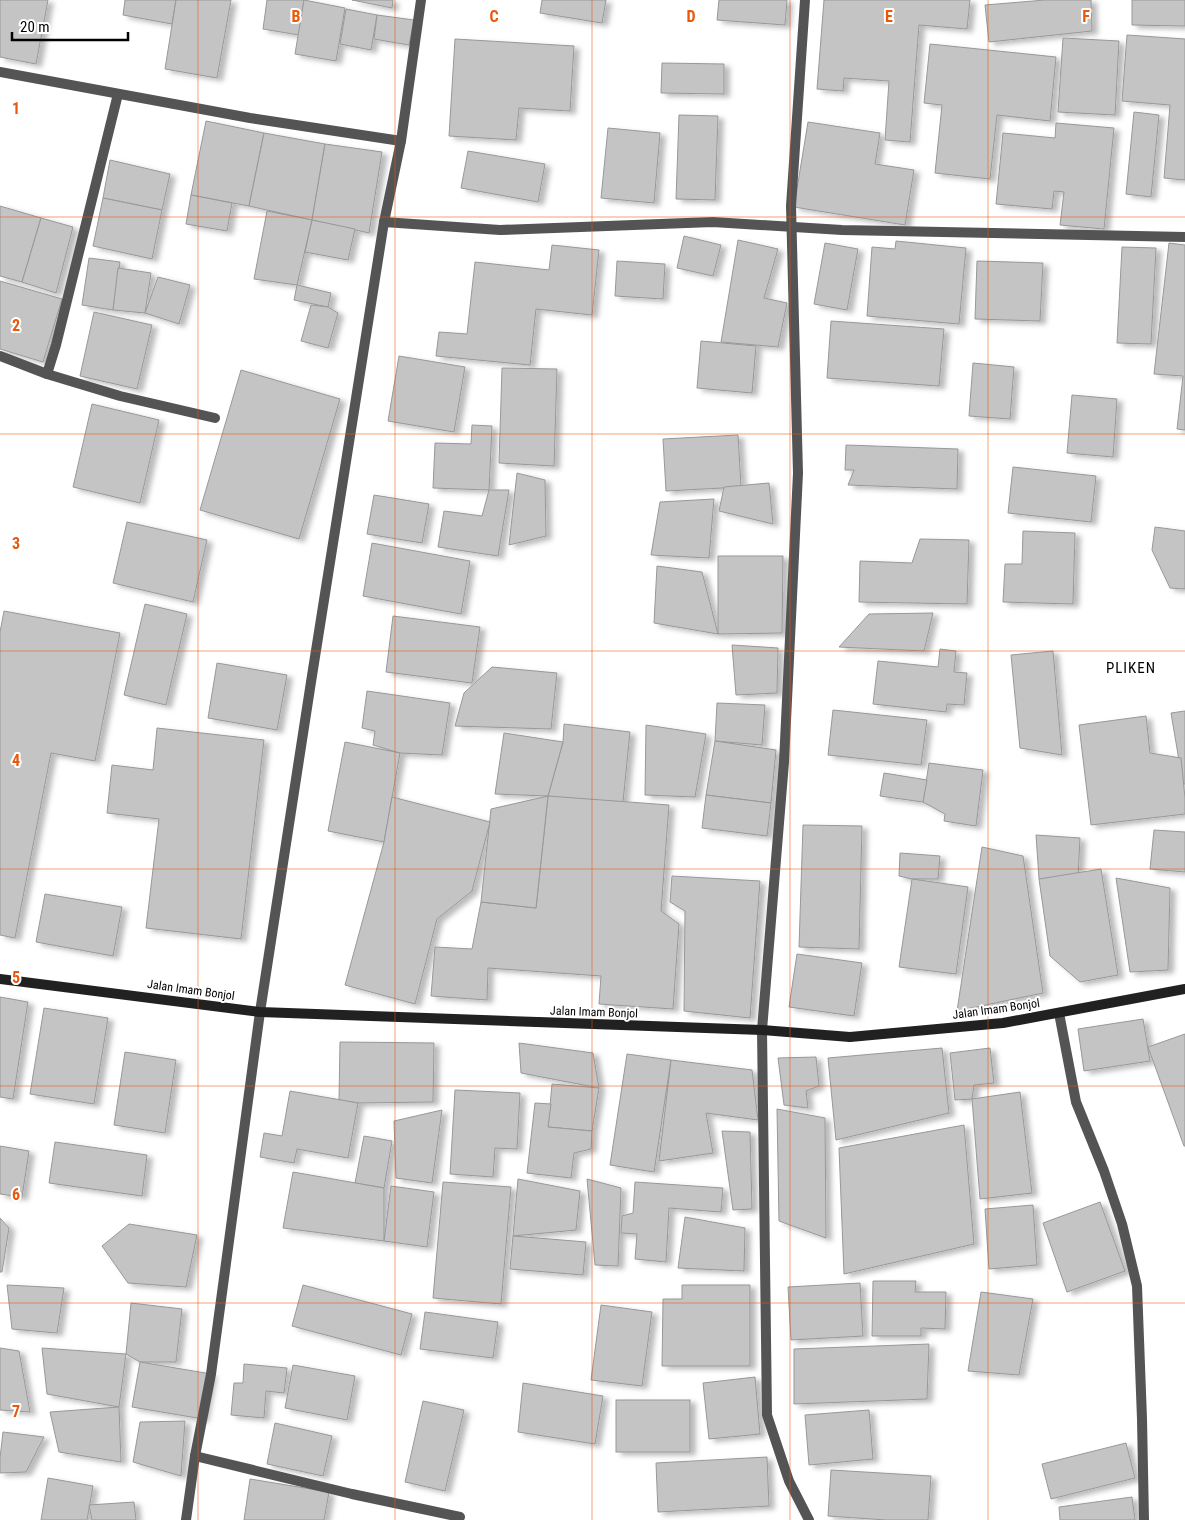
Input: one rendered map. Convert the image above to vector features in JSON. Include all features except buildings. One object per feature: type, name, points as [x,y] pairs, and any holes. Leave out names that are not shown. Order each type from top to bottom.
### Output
[{"type":"main road","name":"Jalan Imam Bonjol","points":[[0,979],[260,1012],[762,1030],[850,1037],[1003,1023],[1185,988]]},
{"type":"street","points":[[186,1520],[195,1456],[211,1374],[260,1012],[312,672],[384,222],[401,141],[421,0]]},
{"type":"street","points":[[805,0],[791,206],[798,472],[784,762],[762,1030],[766,1415],[789,1481],[809,1520]]},
{"type":"street","points":[[0,72],[250,118],[401,141]]},
{"type":"street","points":[[47,374],[56,345],[118,94]]},
{"type":"street","points":[[384,222],[500,230],[712,222],[842,230],[1185,237]]},
{"type":"street","points":[[0,356],[47,374],[120,396],[215,418]]},
{"type":"street","points":[[1059,1013],[1076,1102],[1104,1171],[1122,1224],[1137,1286],[1144,1520]]},
{"type":"street","points":[[195,1456],[344,1492],[460,1517]]},
{"type":"district","name":"PLIKEN","points":[[1131,668]]}]
